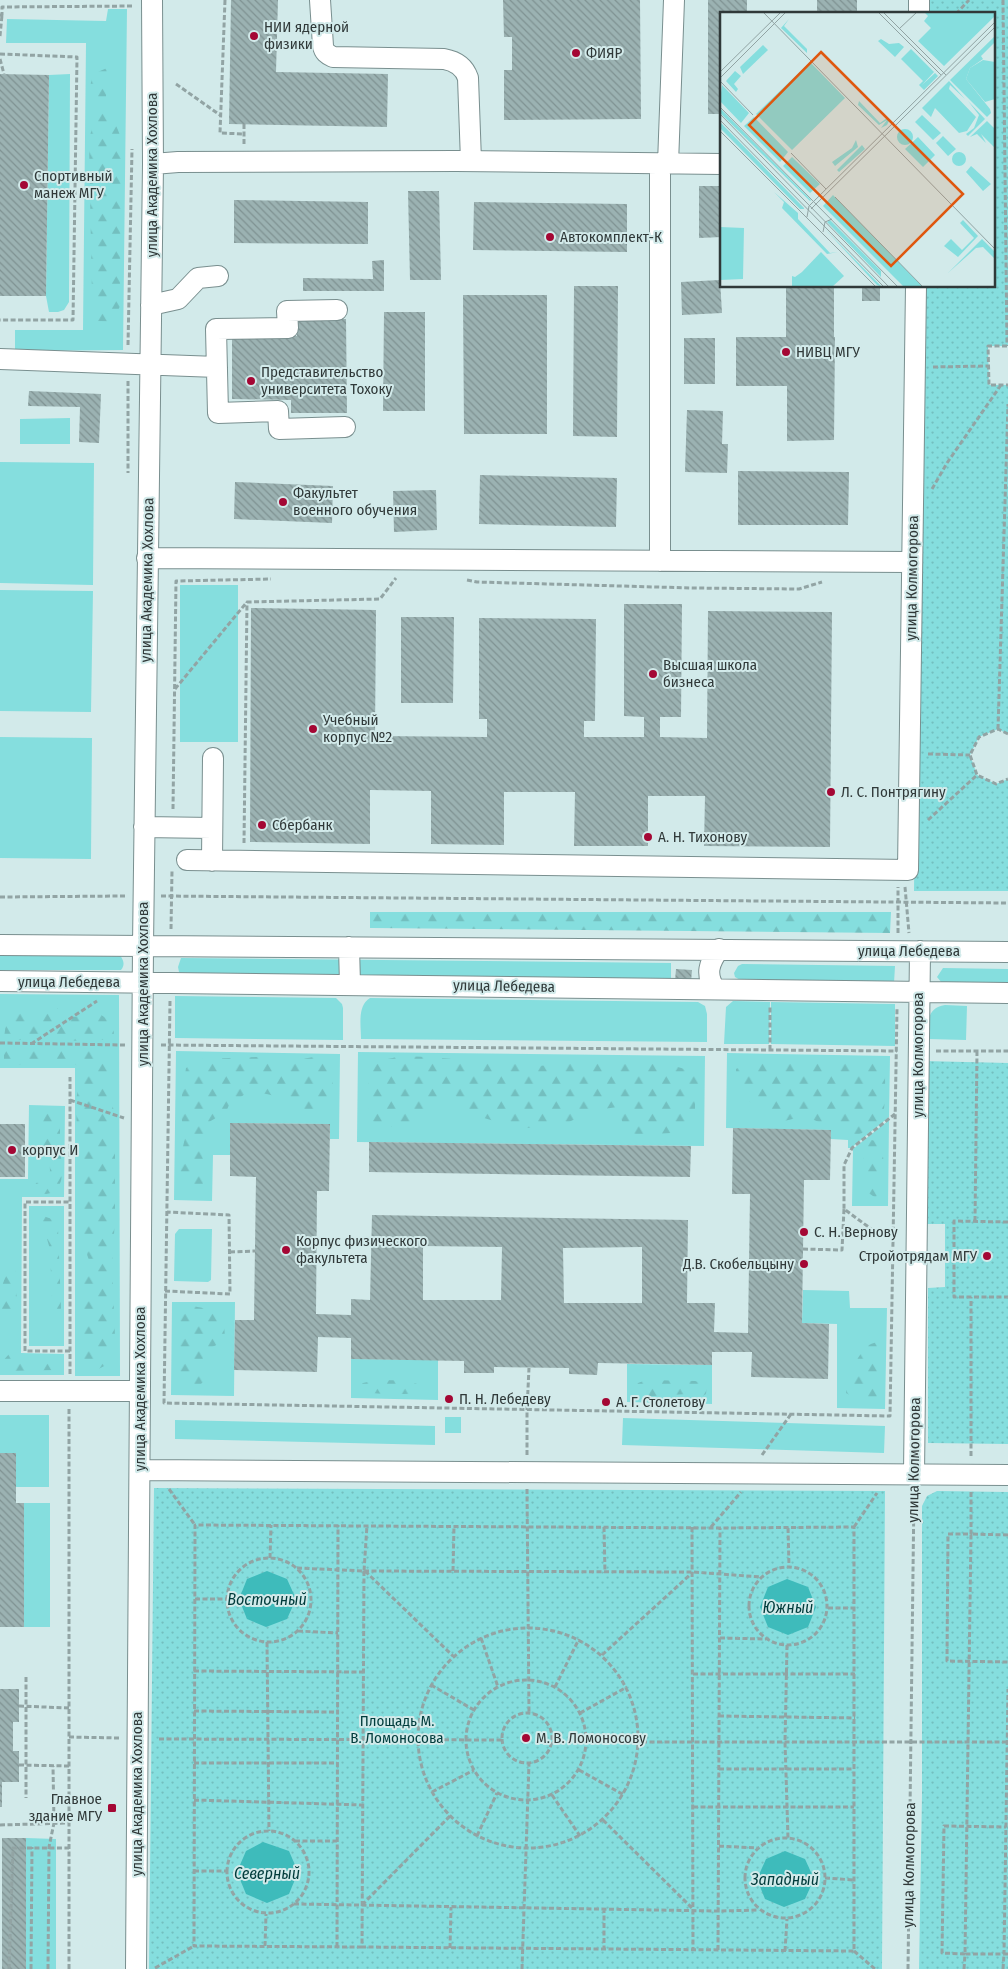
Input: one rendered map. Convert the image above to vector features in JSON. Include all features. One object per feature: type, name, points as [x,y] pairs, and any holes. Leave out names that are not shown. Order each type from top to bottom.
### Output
[{"type":"street","name":"улица Академика Хохлова","points":[[146,1969],[140,1391],[143,896],[153,164],[152,0]]},
{"type":"street","points":[[320,0],[324,51],[333,57],[444,59],[456,62],[464,69],[468,78],[471,161]]},
{"type":"street","points":[[660,561],[664,164],[674,0]]},
{"type":"street","points":[[153,164],[178,162],[471,161],[720,164]]},
{"type":"street","points":[[151,304],[178,299],[198,278],[218,276]]},
{"type":"street","name":"улица Колмогорова","points":[[904,870],[908,850],[910,754],[916,288]]},
{"type":"street","points":[[337,310],[287,311],[288,328],[216,329],[218,413],[278,411],[279,428],[345,427]]},
{"type":"street","points":[[0,359],[217,367]]},
{"type":"street","points":[[147,558],[912,562]]},
{"type":"street","points":[[212,861],[213,758]]},
{"type":"street","points":[[144,826],[212,828]]},
{"type":"street","points":[[179,865],[212,861],[904,870]]},
{"type":"street","name":"улица Лебедева","points":[[0,945],[1008,952]]},
{"type":"street","points":[[349,946],[350,984]]},
{"type":"street","points":[[715,989],[709,981],[709,968],[719,950]]},
{"type":"street","name":"улица Колмогорова","points":[[914,1474],[918,992],[920,951]]},
{"type":"street","name":"улица Лебедева","points":[[0,981],[1008,992]]},
{"type":"street","points":[[0,1391],[140,1391]]},
{"type":"street","points":[[140,1470],[1008,1474]]},
{"type":"path","points":[[225,0],[220,133],[244,134]]},
{"type":"path","points":[[958,12],[969,0]]},
{"type":"path","points":[[1003,0],[1007,346],[988,346],[988,366],[989,385],[1008,385]]},
{"type":"path","points":[[0,36],[2,7],[118,6]]},
{"type":"path","points":[[0,54],[77,57],[73,320],[0,320]]},
{"type":"path","points":[[0,59],[4,74]]},
{"type":"path","points":[[176,84],[220,115]]},
{"type":"path","points":[[244,124],[244,150]]},
{"type":"path","points":[[914,367],[988,366]]},
{"type":"path","points":[[930,493],[947,462],[1001,385]]},
{"type":"path","points":[[998,729],[1008,404]]},
{"type":"path","points":[[386,578],[405,578]]},
{"type":"path","points":[[174,689],[247,602],[380,599],[396,578]]},
{"type":"path","points":[[461,578],[477,582],[798,589],[824,581]]},
{"type":"path","points":[[172,827],[176,581],[272,579]]},
{"type":"path","points":[[244,848],[247,602]]},
{"type":"path","points":[[1008,734],[998,729],[979,737],[970,755],[977,775],[996,784],[1008,779]]},
{"type":"path","points":[[910,754],[970,755]]},
{"type":"path","points":[[908,850],[929,819],[977,775]]},
{"type":"path","points":[[170,946],[171,896],[179,865]]},
{"type":"path","points":[[897,951],[898,902],[904,870]]},
{"type":"path","points":[[0,896],[1008,903]]},
{"type":"path","points":[[170,982],[164,1403],[890,1416],[897,991]]},
{"type":"path","points":[[31,1044],[99,1000]]},
{"type":"path","points":[[770,1002],[770,1050]]},
{"type":"path","points":[[0,1043],[1008,1051]]},
{"type":"path","points":[[975,1221],[977,1051]]},
{"type":"path","points":[[69,1969],[70,1077]]},
{"type":"path","points":[[70,1100],[128,1119]]},
{"type":"path","points":[[803,1249],[842,1250],[844,1165],[852,1148],[895,1114]]},
{"type":"path","points":[[70,1202],[25,1202],[25,1351],[70,1351]]},
{"type":"path","points":[[844,1209],[874,1231]]},
{"type":"path","points":[[165,1291],[230,1294],[229,1215],[167,1212]]},
{"type":"path","points":[[1008,1222],[954,1221],[954,1297],[1008,1297]]},
{"type":"path","points":[[230,1252],[255,1251]]},
{"type":"path","points":[[964,1969],[971,1534],[971,1297]]},
{"type":"path","points":[[529,1368],[527,1410],[529,1713]]},
{"type":"path","points":[[762,1455],[790,1414]]},
{"type":"path","points":[[854,1951],[854,1527],[890,1474]]},
{"type":"path","name":"улица Колмогорова","points":[[908,1969],[914,1474]]},
{"type":"path","points":[[168,1488],[195,1524],[194,1946]]},
{"type":"path","points":[[195,1524],[720,1528],[854,1527]]},
{"type":"path","points":[[270,1525],[270,1558]]},
{"type":"path","points":[[337,1947],[338,1525]]},
{"type":"path","points":[[362,1947],[364,1571],[367,1525]]},
{"type":"path","points":[[453,1571],[454,1526]]},
{"type":"path","points":[[604,1527],[605,1573]]},
{"type":"path","points":[[692,1527],[693,1950]]},
{"type":"path","points":[[718,1950],[720,1528]]},
{"type":"path","points":[[788,1528],[789,1566]]},
{"type":"path","points":[[1008,1535],[948,1534],[947,1661],[1008,1662]]},
{"type":"path","points":[[296,1568],[306,1583],[310,1595],[310,1608],[305,1621],[298,1631],[289,1638],[267,1642],[254,1640],[243,1634],[234,1624],[228,1612],[229,1586],[235,1575],[245,1566],[257,1560],[270,1558],[281,1560],[296,1568],[338,1570],[528,1573],[692,1572],[761,1577]]},
{"type":"path","points":[[720,1638],[767,1639],[787,1645],[799,1644],[815,1635],[825,1620],[828,1608],[827,1595],[821,1584],[812,1574],[801,1568],[789,1566],[774,1569],[761,1577],[754,1586],[749,1610],[752,1621],[758,1631],[767,1639]]},
{"type":"path","points":[[364,1571],[453,1656]]},
{"type":"path","points":[[602,1655],[692,1572]]},
{"type":"path","points":[[195,1599],[227,1599]]},
{"type":"path","points":[[828,1608],[855,1608]]},
{"type":"path","points":[[529,1627],[554,1630],[579,1639],[602,1655],[616,1670],[627,1687],[637,1714],[639,1742],[635,1770],[624,1795],[603,1820],[580,1836],[554,1846],[526,1849],[501,1845],[476,1836],[450,1816],[432,1792],[421,1767],[417,1740],[421,1711],[431,1684],[453,1656],[480,1638],[504,1629],[529,1627]]},
{"type":"path","points":[[298,1631],[338,1633]]},
{"type":"path","points":[[480,1638],[498,1687]]},
{"type":"path","points":[[555,1687],[579,1639]]},
{"type":"path","points":[[267,1642],[269,1831]]},
{"type":"path","points":[[787,1645],[786,1769],[788,1838]]},
{"type":"path","points":[[194,1671],[364,1672]]},
{"type":"path","points":[[693,1674],[855,1674]]},
{"type":"path","points":[[26,1677],[26,1798]]},
{"type":"path","points":[[529,1680],[555,1687],[570,1698],[580,1713],[586,1727],[587,1743],[584,1757],[579,1770],[568,1784],[552,1795],[527,1800],[512,1799],[497,1793],[484,1783],[474,1770],[468,1756],[466,1740],[468,1724],[474,1710],[484,1696],[498,1687],[513,1681],[529,1680]]},
{"type":"path","points":[[431,1684],[474,1710]]},
{"type":"path","points":[[580,1713],[627,1687]]},
{"type":"path","points":[[1004,1969],[1006,1954],[1008,1689]]},
{"type":"path","points":[[19,1706],[69,1708]]},
{"type":"path","points":[[194,1711],[338,1712]]},
{"type":"path","points":[[529,1713],[544,1720],[552,1734],[552,1742],[544,1757],[529,1763],[521,1762],[508,1754],[502,1740],[507,1724],[513,1718],[529,1713]]},
{"type":"path","points":[[719,1716],[855,1718]]},
{"type":"path","points":[[69,1738],[120,1738]]},
{"type":"path","points":[[159,1739],[502,1740]]},
{"type":"path","points":[[552,1742],[1008,1742]]},
{"type":"path","points":[[194,1763],[337,1763]]},
{"type":"path","points":[[522,1969],[529,1763]]},
{"type":"path","points":[[19,1765],[69,1766]]},
{"type":"path","points":[[48,1969],[49,1847],[54,1823],[53,1766]]},
{"type":"path","points":[[719,1769],[854,1769]]},
{"type":"path","points":[[432,1792],[474,1770]]},
{"type":"path","points":[[579,1770],[624,1795]]},
{"type":"path","points":[[476,1836],[497,1793]]},
{"type":"path","points":[[552,1795],[580,1836]]},
{"type":"path","points":[[194,1800],[363,1805]]},
{"type":"path","points":[[693,1807],[854,1807]]},
{"type":"path","points":[[362,1905],[450,1816]]},
{"type":"path","points":[[603,1820],[693,1910]]},
{"type":"path","points":[[0,1825],[69,1823]]},
{"type":"path","points":[[1006,1954],[942,1953],[944,1826],[1007,1827]]},
{"type":"path","points":[[269,1831],[282,1834],[294,1841],[302,1850],[307,1861],[309,1873],[307,1885],[302,1895],[294,1904],[285,1910],[266,1914],[254,1911],[243,1905],[234,1896],[228,1884],[226,1871],[235,1847],[244,1838],[256,1833],[269,1831]]},
{"type":"path","points":[[777,1838],[800,1840],[810,1846],[818,1855],[823,1865],[825,1878],[823,1892],[816,1904],[805,1913],[787,1919],[767,1915],[759,1910],[750,1899],[745,1886],[745,1872],[749,1858],[758,1848],[777,1838]]},
{"type":"path","points":[[294,1841],[337,1841]]},
{"type":"path","points":[[719,1846],[758,1848]]},
{"type":"path","points":[[31,1969],[32,1847]]},
{"type":"path","points":[[9,1969],[13,1848],[69,1848]]},
{"type":"path","points":[[194,1870],[226,1871]]},
{"type":"path","points":[[825,1878],[854,1880]]},
{"type":"path","points":[[294,1904],[719,1911],[759,1910]]},
{"type":"path","points":[[450,1948],[451,1907]]},
{"type":"path","points":[[604,1908],[604,1949]]},
{"type":"path","points":[[265,1946],[266,1914]]},
{"type":"path","points":[[785,1951],[787,1919]]},
{"type":"path","points":[[146,1969],[194,1946],[854,1951],[875,1969]]},
{"type":"green space","points":[[924,0],[1008,0],[1008,346],[988,346],[989,385],[1008,385],[1008,734],[998,729],[979,737],[970,755],[977,775],[996,784],[1008,779],[1008,891],[914,891],[921,288],[996,288],[996,12],[924,12]]},
{"type":"green space","points":[[108,9],[127,9],[123,350],[15,351],[15,330],[83,330],[86,43],[6,43],[7,19],[106,21]]},
{"type":"green space","points":[[107,68],[106,98],[121,138],[120,306],[113,322],[97,321],[92,297],[89,140],[94,108],[91,84],[93,74]]},
{"type":"green space","points":[[70,74],[69,302],[64,310],[49,312],[46,296],[49,75]]},
{"type":"green space","points":[[70,418],[70,444],[20,444],[20,419]]},
{"type":"green space","points":[[0,462],[94,463],[93,585],[0,583]]},
{"type":"green space","points":[[180,585],[238,585],[238,742],[180,742]]},
{"type":"green space","points":[[0,590],[93,591],[91,712],[0,711]]},
{"type":"green space","points":[[0,737],[92,738],[91,859],[0,858]]},
{"type":"green space","points":[[370,912],[891,912],[890,933],[370,928]]},
{"type":"green space","points":[[0,954],[120,955],[123,965],[121,970],[0,970]]},
{"type":"green space","points":[[181,958],[671,963],[671,980],[184,976],[179,972],[178,967]]},
{"type":"green space","points":[[742,964],[895,966],[894,983],[742,981],[735,977],[734,973],[738,966]]},
{"type":"green space","points":[[943,968],[1008,969],[1008,983],[942,983],[937,977]]},
{"type":"green space","points":[[0,994],[119,995],[120,1376],[75,1376],[75,1068],[0,1068]]},
{"type":"green space","points":[[175,996],[336,998],[343,1008],[343,1040],[175,1038]]},
{"type":"green space","points":[[370,998],[698,1002],[705,1006],[707,1014],[707,1042],[361,1039],[361,1011],[366,1001]]},
{"type":"green space","points":[[733,1001],[770,1002],[769,1044],[724,1044],[726,1007]]},
{"type":"green space","points":[[771,1002],[895,1004],[895,1046],[771,1044]]},
{"type":"green space","points":[[945,1005],[967,1006],[966,1040],[928,1039],[928,1022],[931,1013],[934,1009]]},
{"type":"green space","points":[[54,1007],[75,1017],[96,1012],[111,1023],[114,1034],[110,1038],[92,1042],[39,1038],[11,1041],[4,1038],[6,1023],[18,1013]]},
{"type":"green space","points":[[21,1047],[46,1051],[61,1048],[76,1050],[104,1049],[110,1059],[112,1078],[111,1098],[114,1112],[110,1129],[115,1148],[115,1220],[112,1263],[115,1337],[114,1353],[106,1365],[93,1372],[80,1369],[82,1262],[89,1260],[80,1228],[81,1175],[76,1111],[79,1082],[84,1071],[75,1064],[59,1062],[8,1065],[4,1060],[4,1049]]},
{"type":"green space","points":[[176,1051],[340,1054],[339,1139],[330,1139],[330,1124],[231,1123],[230,1155],[213,1155],[212,1201],[174,1200]]},
{"type":"green space","points":[[358,1052],[705,1056],[704,1146],[357,1142]]},
{"type":"green space","points":[[727,1053],[890,1056],[889,1117],[851,1148],[848,1148],[848,1140],[831,1139],[831,1130],[726,1128]]},
{"type":"green space","points":[[319,1056],[330,1067],[333,1083],[333,1096],[328,1106],[318,1111],[310,1111],[280,1097],[248,1092],[229,1105],[226,1112],[209,1122],[203,1135],[202,1155],[206,1170],[202,1188],[187,1189],[180,1182],[181,1155],[185,1138],[180,1109],[186,1068],[201,1059],[257,1057],[291,1061]]},
{"type":"green space","points":[[400,1056],[538,1066],[588,1062],[642,1065],[664,1063],[695,1072],[699,1080],[695,1103],[695,1118],[686,1132],[641,1135],[626,1132],[617,1107],[591,1111],[567,1123],[547,1128],[519,1128],[470,1114],[452,1091],[419,1126],[397,1128],[371,1121],[368,1089],[371,1072],[381,1061]]},
{"type":"green space","points":[[762,1061],[797,1064],[813,1062],[878,1063],[885,1069],[885,1101],[882,1117],[876,1125],[866,1131],[850,1136],[842,1133],[833,1124],[821,1123],[805,1116],[780,1122],[766,1116],[741,1094],[736,1080],[736,1069],[748,1062]]},
{"type":"green space","points":[[923,1061],[1008,1063],[1008,1444],[928,1443],[928,1288],[945,1287],[945,1224],[924,1224]]},
{"type":"green space","points":[[29,1105],[65,1106],[64,1197],[22,1197],[21,1353],[64,1354],[64,1375],[0,1375],[0,1179],[28,1179]]},
{"type":"green space","points":[[47,1111],[55,1111],[60,1118],[60,1152],[63,1169],[61,1181],[56,1192],[46,1194],[33,1193],[36,1183],[45,1180],[50,1171],[49,1153],[40,1146],[45,1133],[42,1124]]},
{"type":"green space","points":[[889,1120],[888,1206],[852,1206],[853,1149]]},
{"type":"green space","points":[[870,1140],[880,1141],[883,1156],[881,1184],[876,1198],[867,1192],[863,1161],[864,1147]]},
{"type":"green space","points":[[29,1206],[64,1206],[64,1346],[29,1346]]},
{"type":"green space","points":[[37,1214],[52,1219],[58,1228],[61,1308],[60,1315],[56,1316],[52,1300],[50,1249]]},
{"type":"green space","points":[[179,1229],[212,1229],[211,1280],[208,1282],[174,1281],[175,1234]]},
{"type":"green space","points":[[6,1268],[16,1271],[17,1307],[13,1324],[4,1321],[1,1306],[1,1292]]},
{"type":"green space","points":[[803,1290],[849,1291],[850,1308],[887,1308],[885,1409],[837,1408],[837,1324],[802,1323]]},
{"type":"green space","points":[[172,1302],[235,1302],[234,1396],[171,1395]]},
{"type":"green space","points":[[193,1306],[215,1312],[219,1315],[224,1324],[225,1341],[210,1348],[203,1358],[206,1374],[205,1380],[192,1389],[183,1384],[179,1379],[176,1354],[178,1312]]},
{"type":"green space","points":[[881,1341],[878,1376],[881,1389],[875,1400],[862,1402],[846,1393],[850,1374],[856,1361],[865,1349],[870,1344]]},
{"type":"green space","points":[[10,1353],[34,1362],[57,1359],[59,1365],[55,1370],[2,1371],[0,1364]]},
{"type":"green space","points":[[351,1359],[438,1360],[438,1400],[351,1398]]},
{"type":"green space","points":[[627,1364],[712,1365],[712,1404],[627,1402]]},
{"type":"green space","points":[[377,1380],[412,1383],[425,1387],[429,1391],[392,1394],[371,1393],[356,1389],[363,1383]]},
{"type":"green space","points":[[646,1380],[695,1381],[707,1384],[706,1394],[701,1397],[687,1394],[637,1397],[634,1390],[638,1383]]},
{"type":"green space","points":[[0,1415],[49,1415],[49,1487],[16,1487],[0,1453]]},
{"type":"green space","points":[[445,1417],[461,1417],[461,1433],[445,1433]]},
{"type":"green space","points":[[623,1418],[885,1426],[884,1453],[622,1445]]},
{"type":"green space","points":[[175,1420],[435,1426],[435,1445],[175,1439]]},
{"type":"green space","name":"Площадь М. В. Ломоносова","points":[[154,1488],[885,1491],[882,1969],[149,1969]]},
{"type":"green space","points":[[937,1491],[1008,1492],[1008,1969],[919,1969],[922,1795],[922,1506],[927,1496]]},
{"type":"green space","points":[[24,1503],[50,1503],[50,1627],[24,1627]]},
{"type":"green space","points":[[26,1838],[56,1839],[56,1969],[26,1969]]},
{"type":"water","name":"Восточный","points":[[267,1571],[287,1579],[296,1599],[287,1619],[266,1627],[247,1619],[239,1599],[247,1579]]},
{"type":"water","name":"Южный","points":[[787,1579],[808,1587],[816,1607],[808,1627],[788,1635],[768,1627],[760,1607],[768,1587]]},
{"type":"water","name":"Северный","points":[[263,1842],[289,1851],[298,1872],[289,1894],[267,1903],[246,1894],[237,1872],[246,1851]]},
{"type":"water","name":"Западный","points":[[785,1851],[805,1859],[814,1879],[805,1899],[784,1907],[765,1899],[757,1879],[766,1859]]},
{"type":"building","name":"НИИ ядерной физики","points":[[231,0],[278,0],[276,72],[388,74],[387,127],[229,124]]},
{"type":"building","name":"ФИЯР","points":[[503,0],[640,0],[641,119],[504,120],[504,70],[512,70],[512,37],[504,37]]},
{"type":"building","points":[[708,0],[747,0],[747,12],[720,12],[720,114],[708,114]]},
{"type":"building","points":[[817,0],[857,0],[857,12],[817,12]]},
{"type":"building","name":"Спортивный манеж МГУ","points":[[0,74],[49,75],[46,296],[0,296]]},
{"type":"building","points":[[699,186],[720,186],[720,237],[699,238]]},
{"type":"building","points":[[408,191],[439,191],[441,280],[410,280]]},
{"type":"building","points":[[234,200],[368,202],[368,244],[234,243]]},
{"type":"building","name":"Автокомплект-К","points":[[474,202],[627,204],[627,252],[473,250]]},
{"type":"building","points":[[384,260],[384,291],[303,291],[303,278],[373,279],[372,261]]},
{"type":"building","points":[[720,280],[722,313],[682,315],[681,282]]},
{"type":"building","points":[[574,286],[618,286],[617,437],[573,436]]},
{"type":"building","name":"НИВЦ МГУ","points":[[786,288],[834,288],[834,440],[787,441],[787,386],[736,386],[736,337],[786,337]]},
{"type":"building","points":[[862,288],[880,288],[880,301],[862,301]]},
{"type":"building","points":[[463,295],[547,295],[547,434],[464,434]]},
{"type":"building","points":[[384,312],[425,312],[425,411],[383,411]]},
{"type":"building","points":[[297,319],[346,319],[347,413],[291,413],[291,400],[232,399],[232,336],[297,336]]},
{"type":"building","points":[[684,338],[715,338],[715,384],[684,384]]},
{"type":"building","points":[[29,391],[101,394],[99,443],[79,442],[80,407],[28,406]]},
{"type":"building","points":[[687,410],[723,411],[722,444],[728,444],[727,473],[685,472]]},
{"type":"building","points":[[738,471],[849,472],[848,525],[738,525]]},
{"type":"building","points":[[480,475],[617,478],[616,527],[479,524]]},
{"type":"building","name":"Факультет военного обучения","points":[[235,482],[333,486],[332,523],[234,519]]},
{"type":"building","points":[[436,490],[437,530],[394,532],[393,491]]},
{"type":"building","name":"Учебный корпус №2","points":[[624,604],[682,604],[681,717],[660,717],[660,737],[707,738],[708,611],[832,612],[830,847],[704,846],[705,796],[648,796],[648,846],[574,846],[575,792],[504,792],[504,845],[431,844],[431,791],[370,790],[370,844],[250,842],[251,608],[376,610],[375,736],[487,737],[487,719],[479,719],[479,618],[596,619],[595,721],[584,721],[584,737],[644,737],[644,717],[624,716]]},
{"type":"building","points":[[401,617],[454,617],[453,703],[401,703]]},
{"type":"building","points":[[676,969],[692,970],[691,982],[675,981]]},
{"type":"building","name":"Корпус физического факультета","points":[[230,1123],[330,1124],[329,1191],[317,1191],[316,1314],[351,1315],[351,1299],[370,1300],[372,1215],[688,1220],[687,1303],[715,1303],[714,1332],[748,1333],[750,1194],[732,1194],[733,1128],[831,1130],[830,1180],[804,1180],[802,1323],[829,1324],[828,1379],[751,1377],[752,1352],[712,1352],[712,1365],[598,1363],[597,1375],[569,1374],[569,1368],[494,1367],[494,1373],[464,1373],[464,1361],[351,1359],[351,1338],[318,1337],[317,1372],[234,1370],[235,1320],[254,1320],[256,1177],[230,1176]],"holes":[[[423,1246],[502,1247],[501,1300],[423,1300]],[[642,1247],[642,1303],[564,1303],[563,1248]]]},
{"type":"building","name":"корпус И","points":[[0,1124],[25,1124],[25,1177],[0,1177]]},
{"type":"building","points":[[369,1142],[691,1146],[690,1177],[369,1172]]},
{"type":"building","points":[[0,1453],[16,1453],[16,1503],[24,1503],[24,1627],[0,1627]]},
{"type":"building","points":[[0,1689],[19,1689],[19,1722],[13,1722],[13,1751],[19,1751],[19,1782],[2,1782],[2,1807],[0,1807]]},
{"type":"building","points":[[2,1838],[26,1838],[26,1969],[2,1969]]},
{"type":"place","name":"НИИ ядерной физики","points":[[254,36]]},
{"type":"place","name":"ФИЯР","points":[[576,53]]},
{"type":"place","name":"Спортивный манеж МГУ","points":[[24,185]]},
{"type":"place","name":"Автокомплект-К","points":[[550,237]]},
{"type":"place","name":"НИВЦ МГУ","points":[[786,352]]},
{"type":"place","name":"Представительство университета Тохоку","points":[[251,381]]},
{"type":"place","name":"Факультет военного обучения","points":[[283,502]]},
{"type":"place","name":"Высшая школа бизнеса","points":[[653,674]]},
{"type":"place","name":"Учебный корпус №2","points":[[313,729]]},
{"type":"place","name":"Л. С. Понтрягину","points":[[831,792]]},
{"type":"place","name":"Сбербанк","points":[[262,825]]},
{"type":"place","name":"А. Н. Тихонову","points":[[648,837]]},
{"type":"place","name":"корпус И","points":[[12,1150]]},
{"type":"place","name":"С. Н. Вернову","points":[[804,1232]]},
{"type":"place","name":"Корпус физического факультета","points":[[286,1250]]},
{"type":"place","name":"Стройотрядам МГУ","points":[[987,1256]]},
{"type":"place","name":"Д.В. Скобельцыну","points":[[804,1264]]},
{"type":"place","name":"П. Н. Лебедеву","points":[[449,1399]]},
{"type":"place","name":"А. Г. Столетову","points":[[606,1402]]},
{"type":"place","name":"М. В. Ломоносову","points":[[526,1738]]},
{"type":"place","name":"Главное здание МГУ","points":[[112,1808]]}]
